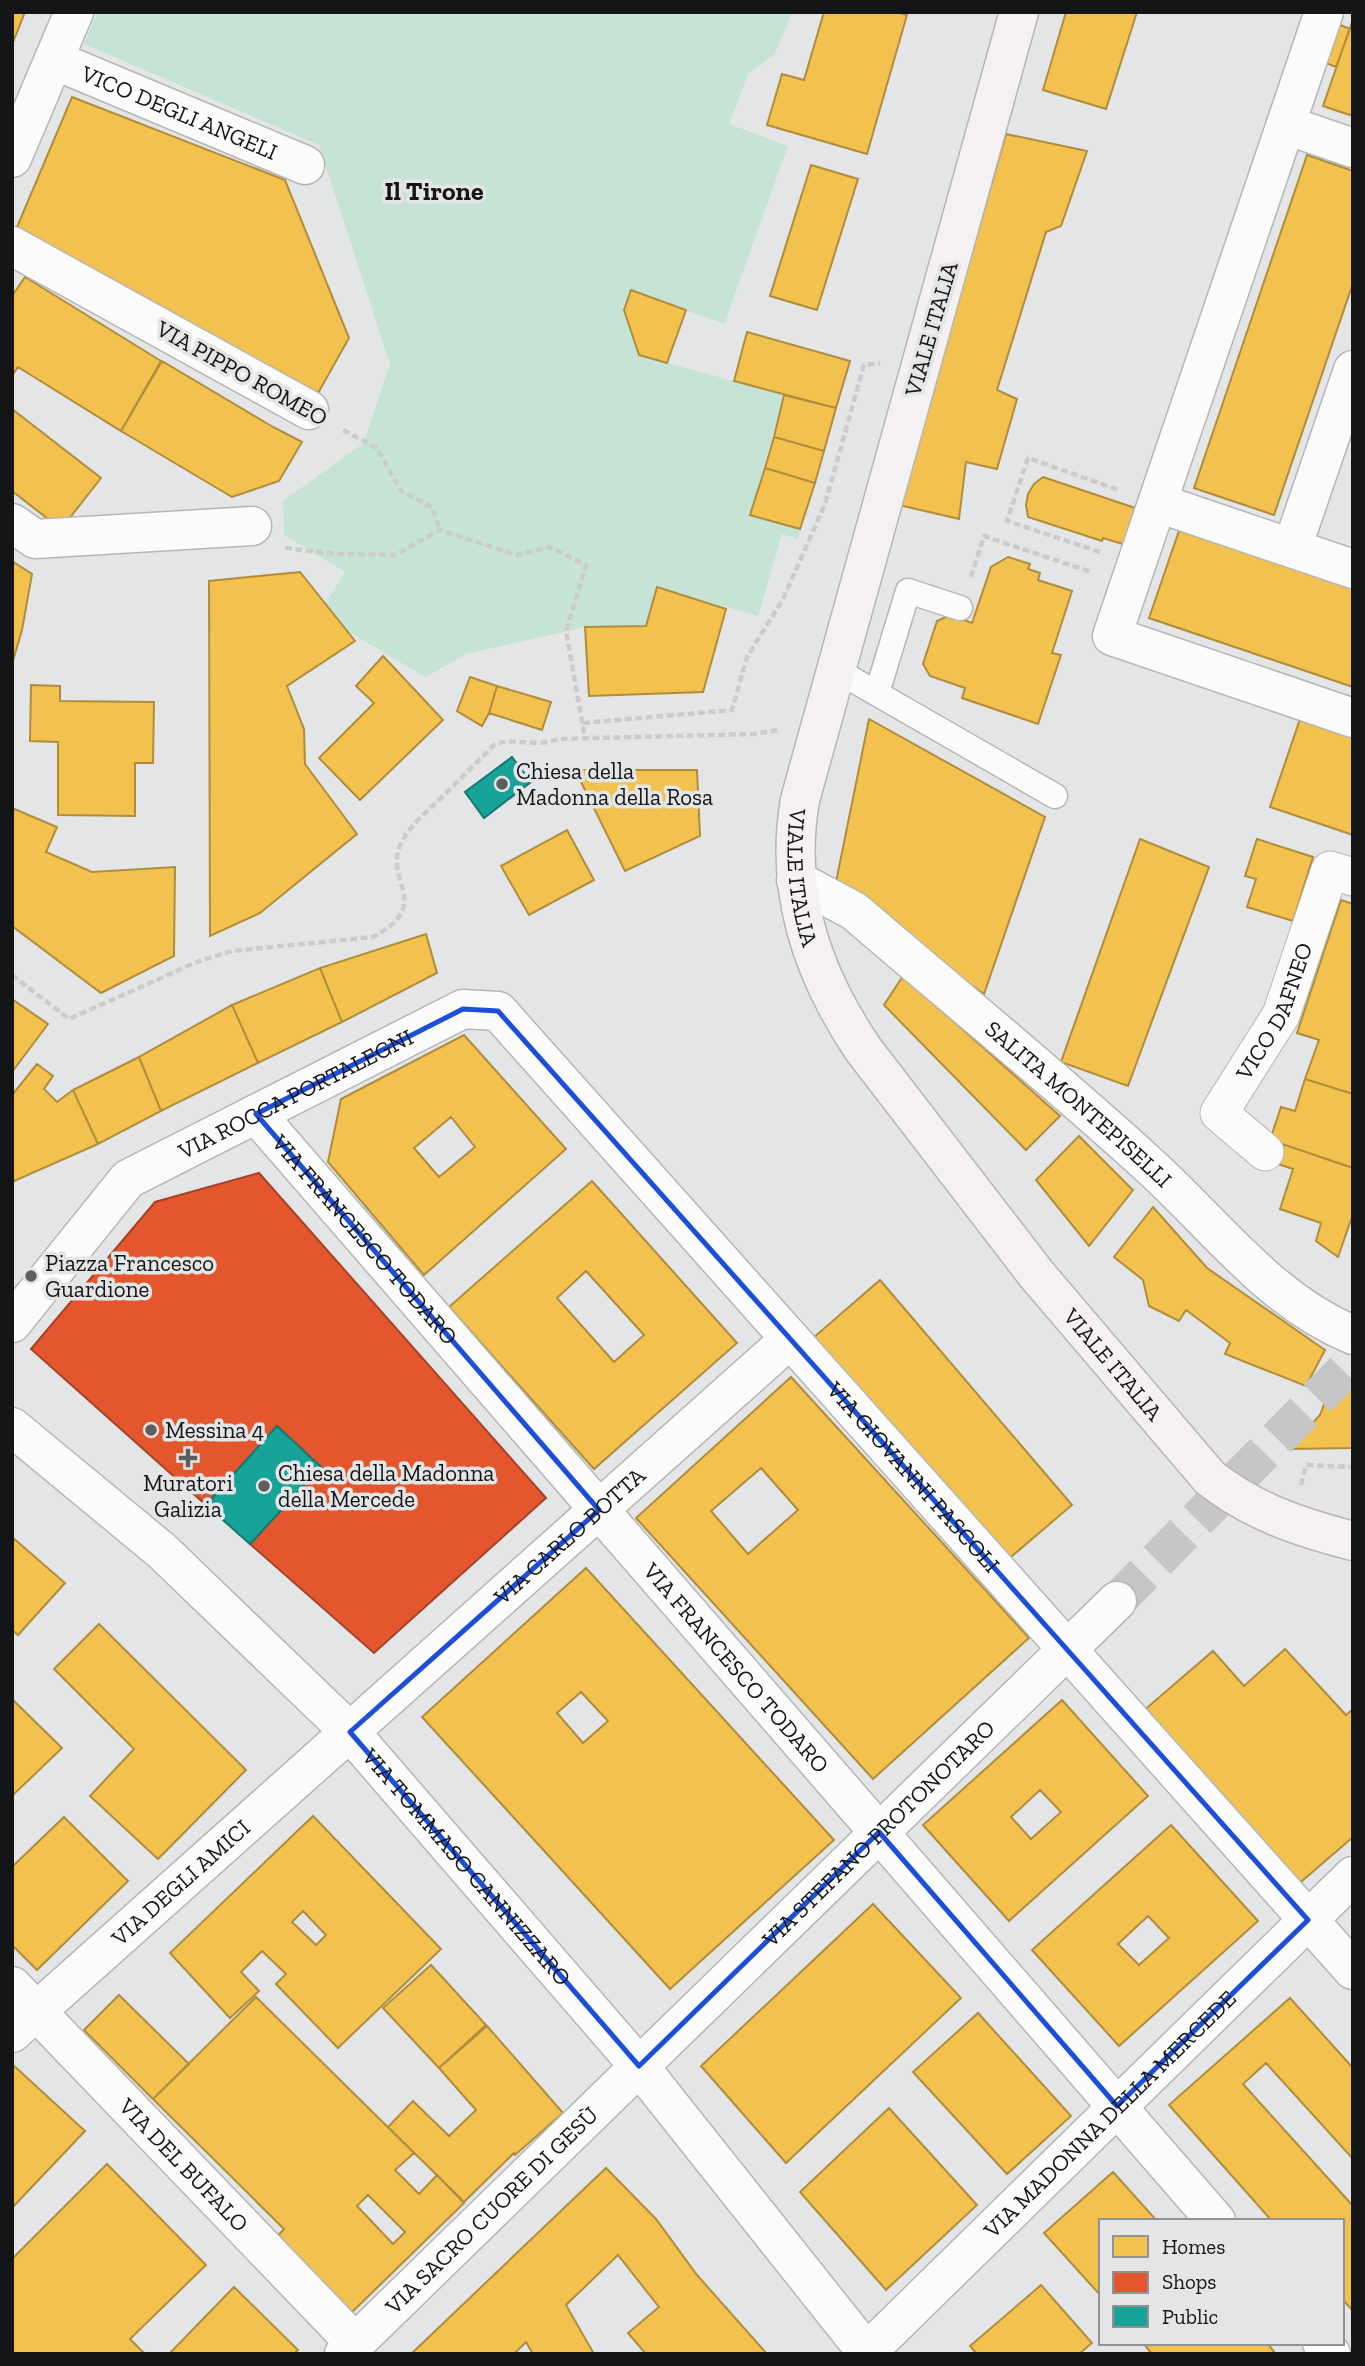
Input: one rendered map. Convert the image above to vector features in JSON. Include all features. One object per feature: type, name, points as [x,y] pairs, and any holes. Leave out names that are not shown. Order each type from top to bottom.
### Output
[{"type":"main road","name":"VIALE ITALIA","points":[[1019,12],[800,800],[796,825],[796,880],[802,916],[811,947],[843,1020],[863,1049],[1037,1275],[1210,1478],[1235,1497],[1309,1529],[1353,1541]]},
{"type":"street","points":[[12,158],[74,12]]},
{"type":"street","points":[[1324,12],[1112,636],[1353,718]]},
{"type":"street","name":"VICO DEGLI ANGELI","points":[[54,60],[305,165]]},
{"type":"street","points":[[1286,125],[1353,148]]},
{"type":"street","name":"VIA PIPPO ROMEO","points":[[12,246],[309,410]]},
{"type":"street","points":[[1292,548],[1353,370]]},
{"type":"street","points":[[1158,503],[1353,569]]},
{"type":"street","points":[[12,523],[35,539],[252,526]]},
{"type":"street","name":"VICO DAFNEO","points":[[1265,1152],[1219,1113],[1281,1015],[1330,870],[1353,877]]},
{"type":"street","name":"SALITA MONTEPISELLI","points":[[796,880],[854,911],[1152,1167],[1271,1286],[1321,1319],[1353,1335]]},
{"type":"street","name":"VIA ROCCA PORTALEGNI","points":[[12,1323],[128,1179],[463,1009]]},
{"type":"street","name":"VIA GIOVANNI PASCOLI","points":[[463,1009],[498,1011],[1353,1970]]},
{"type":"street","name":"VIA FRANCESCO TODARO","points":[[256,1114],[1214,2219]]},
{"type":"street","name":"VIA CARLO BOTTA","points":[[350,1732],[790,1339]]},
{"type":"street","name":"VIA TOMMASO CANNIZZARO","points":[[12,1427],[162,1551],[350,1732],[639,2066],[867,2353]]},
{"type":"street","name":"VIA STEFANO PROTONOTARO","points":[[639,2066],[1117,1601]]},
{"type":"street","name":"VIA DEGLI AMICI","points":[[20,2010],[350,1732]]},
{"type":"street","name":"VIA MADONNA DELLA MERCEDE","points":[[867,2353],[1353,1876]]},
{"type":"street","name":"VIA DEL BUFALO","points":[[20,2010],[349,2348]]},
{"type":"street","name":"VIA SACRO CUORE DI GESÙ","points":[[349,2348],[639,2066]]},
{"type":"lane","points":[[877,693],[908,591],[960,608]]},
{"type":"lane","points":[[836,670],[1055,796]]},
{"type":"path","points":[[583,723],[732,710],[747,657],[782,601],[825,505],[863,365],[923,359]]},
{"type":"path","name":"VIA PIPPO ROMEO","points":[[309,410],[377,448],[401,491],[432,507],[440,530]]},
{"type":"path","points":[[1100,564],[1103,553],[1007,521],[1028,458],[1158,503]]},
{"type":"path","points":[[252,526],[287,549],[337,554],[395,555],[440,530],[517,555],[549,547],[586,565],[566,631],[585,738]]},
{"type":"path","points":[[960,608],[984,536],[1096,574]]},
{"type":"path","points":[[12,975],[69,1019],[199,961],[232,951],[373,937],[389,928],[401,915],[405,903],[398,862],[401,843],[414,825],[495,744],[508,740],[545,744],[558,739],[753,734],[821,723]]},
{"type":"path","points":[[1300,1488],[1306,1465],[1353,1467]]},
{"type":"highlighted area","points":[[463,1009],[498,1011],[1308,1920],[1117,2106],[879,1832],[639,2066],[350,1732],[599,1510],[256,1114]]},
{"type":"green space","points":[[98,12],[792,12],[775,54],[748,74],[729,124],[788,146],[724,324],[632,291],[624,309],[639,355],[784,395],[750,515],[800,529],[798,539],[782,534],[758,616],[657,587],[646,626],[585,627],[466,654],[425,677],[319,614],[345,572],[284,535],[283,501],[364,443],[390,364],[319,145],[84,44]]},
{"type":"building: Homes","points":[[12,12],[25,12],[12,45]]},
{"type":"building: Homes","points":[[824,12],[896,12],[907,15],[867,154],[767,125],[782,74],[804,80]]},
{"type":"building: Homes","points":[[1066,12],[1137,12],[1106,109],[1043,90]]},
{"type":"building: Homes","points":[[1353,19],[1353,116],[1323,106]]},
{"type":"building: Homes","points":[[1336,23],[1350,29],[1336,67],[1323,62]]},
{"type":"building: Homes","points":[[72,97],[285,180],[349,338],[317,395],[17,227]]},
{"type":"building: Homes","points":[[1006,134],[1087,151],[1061,226],[1046,232],[997,390],[1017,399],[997,469],[966,462],[959,519],[899,505]]},
{"type":"building: Homes","points":[[1307,155],[1353,171],[1353,283],[1274,515],[1194,488]]},
{"type":"building: Homes","points":[[811,165],[858,179],[817,310],[770,296]]},
{"type":"building: Homes","points":[[25,277],[161,361],[121,431],[18,367],[12,376],[12,296]]},
{"type":"building: Homes","points":[[631,290],[686,310],[667,363],[639,355],[624,310]]},
{"type":"building: Homes","points":[[747,332],[850,361],[836,408],[734,381]]},
{"type":"building: Homes","points":[[162,361],[302,442],[279,481],[232,497],[121,431]]},
{"type":"building: Homes","points":[[784,395],[836,408],[824,451],[774,437]]},
{"type":"building: Homes","points":[[12,409],[101,478],[61,529],[12,491]]},
{"type":"building: Homes","points":[[774,437],[824,451],[815,483],[765,468]]},
{"type":"building: Homes","points":[[765,468],[815,483],[800,529],[750,515]]},
{"type":"building: Homes","points":[[1043,477],[1138,509],[1126,545],[1103,538],[1102,541],[1028,517],[1028,494],[1034,484]]},
{"type":"building: Homes","points":[[1181,525],[1353,583],[1353,687],[1149,618]]},
{"type":"building: Homes","points":[[1008,557],[1030,564],[1028,569],[1040,573],[1038,580],[1072,591],[1052,653],[1061,655],[1038,724],[962,698],[965,688],[930,676],[923,664],[937,621],[950,615],[972,623],[991,567]]},
{"type":"building: Homes","points":[[12,561],[32,574],[22,630],[12,664]]},
{"type":"building: Homes","points":[[300,572],[355,641],[287,686],[304,729],[305,764],[357,834],[260,913],[210,936],[209,581]]},
{"type":"building: Homes","points":[[657,587],[726,609],[703,692],[589,696],[585,627],[646,626]]},
{"type":"building: Homes","points":[[383,656],[443,720],[360,800],[319,758],[374,703],[356,686]]},
{"type":"building: Homes","points":[[470,677],[497,686],[482,726],[457,711]]},
{"type":"building: Homes","points":[[31,685],[60,686],[60,701],[154,702],[153,763],[135,763],[135,816],[58,815],[58,742],[30,741]]},
{"type":"building: Homes","points":[[497,686],[551,702],[542,730],[489,713]]},
{"type":"building: Homes","points":[[869,719],[1045,817],[984,994],[835,887]]},
{"type":"building: Homes","points":[[1300,719],[1353,736],[1353,835],[1270,807]]},
{"type":"building: Homes","points":[[582,770],[697,770],[700,836],[625,871],[578,776]]},
{"type":"building: Homes","points":[[12,808],[57,827],[46,852],[92,872],[175,867],[174,956],[101,993],[12,926]]},
{"type":"building: Homes","points":[[567,830],[594,880],[529,915],[501,866]]},
{"type":"building: Homes","points":[[1140,839],[1209,867],[1128,1086],[1061,1062]]},
{"type":"building: Homes","points":[[1257,839],[1313,857],[1293,921],[1247,907],[1256,879],[1245,876]]},
{"type":"building: Homes","points":[[1341,900],[1353,904],[1353,1094],[1305,1079],[1319,1040],[1297,1033]]},
{"type":"building: Homes","points":[[426,934],[437,973],[342,1022],[320,968]]},
{"type":"building: Homes","points":[[320,968],[342,1022],[258,1063],[232,1005]]},
{"type":"building: Homes","points":[[903,976],[1060,1116],[1026,1150],[884,1005]]},
{"type":"building: Homes","points":[[12,999],[48,1024],[12,1072]]},
{"type":"building: Homes","points":[[232,1005],[258,1063],[161,1111],[139,1057]]},
{"type":"building: Homes","points":[[464,1035],[566,1149],[424,1275],[328,1162],[341,1099]],"holes":[[[451,1117],[475,1147],[439,1177],[414,1148]]]},
{"type":"building: Homes","points":[[139,1057],[161,1111],[98,1144],[73,1090]]},
{"type":"building: Homes","points":[[37,1064],[53,1076],[44,1089],[57,1102],[73,1090],[98,1144],[12,1182],[12,1095]]},
{"type":"building: Homes","points":[[1305,1079],[1353,1094],[1353,1168],[1270,1140],[1281,1107],[1295,1111]]},
{"type":"building: Homes","points":[[1079,1136],[1133,1190],[1089,1246],[1036,1180]]},
{"type":"building: Homes","points":[[1270,1140],[1353,1168],[1353,1214],[1338,1257],[1316,1241],[1321,1223],[1280,1209],[1293,1169],[1263,1159]]},
{"type":"building: Homes","points":[[592,1181],[737,1343],[594,1469],[449,1307]],"holes":[[[586,1271],[644,1335],[614,1362],[557,1298]]]},
{"type":"building: Homes","points":[[1153,1207],[1207,1268],[1325,1350],[1306,1386],[1225,1354],[1230,1343],[1186,1310],[1179,1321],[1149,1306],[1143,1280],[1114,1257]]},
{"type":"building: Homes","points":[[880,1280],[1072,1505],[1005,1562],[813,1338]]},
{"type":"building: Homes","points":[[791,1377],[1029,1638],[873,1779],[636,1518]],"holes":[[[761,1468],[798,1510],[748,1554],[711,1511]]]},
{"type":"building: Homes","points":[[1333,1381],[1353,1385],[1353,1448],[1289,1449],[1320,1415]]},
{"type":"building: Homes","points":[[12,1537],[65,1583],[18,1635],[12,1630]]},
{"type":"building: Homes","points":[[586,1568],[834,1840],[670,1989],[422,1717]],"holes":[[[581,1692],[608,1721],[583,1743],[557,1713]]]},
{"type":"building: Homes","points":[[99,1624],[246,1770],[158,1859],[90,1796],[134,1749],[54,1669]]},
{"type":"building: Homes","points":[[1285,1649],[1346,1715],[1353,1709],[1353,1837],[1295,1887],[1142,1712],[1213,1651],[1244,1686]]},
{"type":"building: Homes","points":[[12,1699],[62,1748],[12,1796]]},
{"type":"building: Homes","points":[[1062,1700],[1148,1796],[1009,1921],[923,1825]],"holes":[[[1040,1790],[1061,1812],[1031,1839],[1011,1817]]]},
{"type":"building: Homes","points":[[313,1816],[441,1949],[338,2048],[276,1984],[286,1974],[262,1951],[241,1972],[259,1991],[230,2018],[170,1953]],"holes":[[[303,1911],[326,1935],[316,1945],[292,1922]]]},
{"type":"building: Homes","points":[[64,1817],[128,1881],[37,1970],[12,1945],[12,1867]]},
{"type":"building: Homes","points":[[1171,1825],[1258,1921],[1119,2046],[1032,1950]],"holes":[[[1148,1916],[1169,1938],[1139,1965],[1118,1944]]]},
{"type":"building: Homes","points":[[873,1904],[961,1998],[786,2163],[701,2066]]},
{"type":"building: Homes","points":[[431,1965],[486,2025],[439,2068],[383,2008]]},
{"type":"building: Homes","points":[[119,1995],[189,2064],[153,2099],[84,2030]]},
{"type":"building: Homes","points":[[256,1997],[414,2153],[395,2170],[419,2194],[437,2175],[464,2203],[348,2316],[274,2240],[284,2229],[153,2099]],"holes":[[[368,2195],[405,2232],[393,2244],[357,2206]]]},
{"type":"building: Homes","points":[[1290,1998],[1353,2068],[1353,2159],[1266,2063],[1243,2084],[1353,2206],[1353,2311],[1344,2301],[1344,2219],[1270,2219],[1169,2105]]},
{"type":"building: Homes","points":[[978,2013],[1071,2116],[1007,2174],[913,2072]]},
{"type":"building: Homes","points":[[487,2026],[563,2113],[515,2155],[514,2153],[464,2202],[388,2127],[413,2101],[449,2136],[476,2110],[439,2068]]},
{"type":"building: Homes","points":[[12,2064],[85,2131],[12,2208]]},
{"type":"building: Homes","points":[[889,2108],[977,2205],[886,2290],[800,2192]]},
{"type":"building: Homes","points":[[107,2164],[206,2265],[130,2339],[145,2354],[12,2354],[12,2259]]},
{"type":"building: Homes","points":[[606,2168],[656,2219],[697,2275],[767,2354],[646,2354],[628,2333],[659,2307],[618,2255],[566,2305],[594,2354],[533,2354],[526,2342],[514,2354],[411,2354]]},
{"type":"building: Homes","points":[[1113,2172],[1155,2219],[1099,2219],[1099,2294],[1044,2233]]},
{"type":"building: Homes","points":[[1041,2285],[1092,2343],[1079,2354],[977,2354],[970,2346]]},
{"type":"building: Homes","points":[[234,2287],[298,2350],[294,2354],[169,2354]]},
{"type":"building: Homes","points":[[1145,2345],[1269,2345],[1276,2354],[1152,2354]]},
{"type":"building: Shops","points":[[259,1173],[546,1498],[374,1653],[250,1544],[321,1467],[277,1426],[206,1505],[31,1349],[155,1202]]},
{"type":"building: Public","points":[[512,757],[531,782],[484,818],[465,792]]},
{"type":"building: Public","name":"Chiesa della Madonna della Mercede","points":[[277,1426],[321,1467],[250,1544],[206,1505]]},
{"type":"tunnel","points":[[1117,1601],[1353,1362]]},
{"type":"place","name":"Chiesa della Madonna della Rosa","points":[[502,784]]},
{"type":"place","name":"Piazza Francesco Guardione","points":[[31,1276]]},
{"type":"place","name":"Messina 4","points":[[151,1430]]},
{"type":"place","name":"Muratori Galizia","points":[[188,1458]]},
{"type":"place","name":"Chiesa della Madonna della Mercede","points":[[264,1486]]},
{"type":"district","name":"Il Tirone","points":[[434,191]]}]
